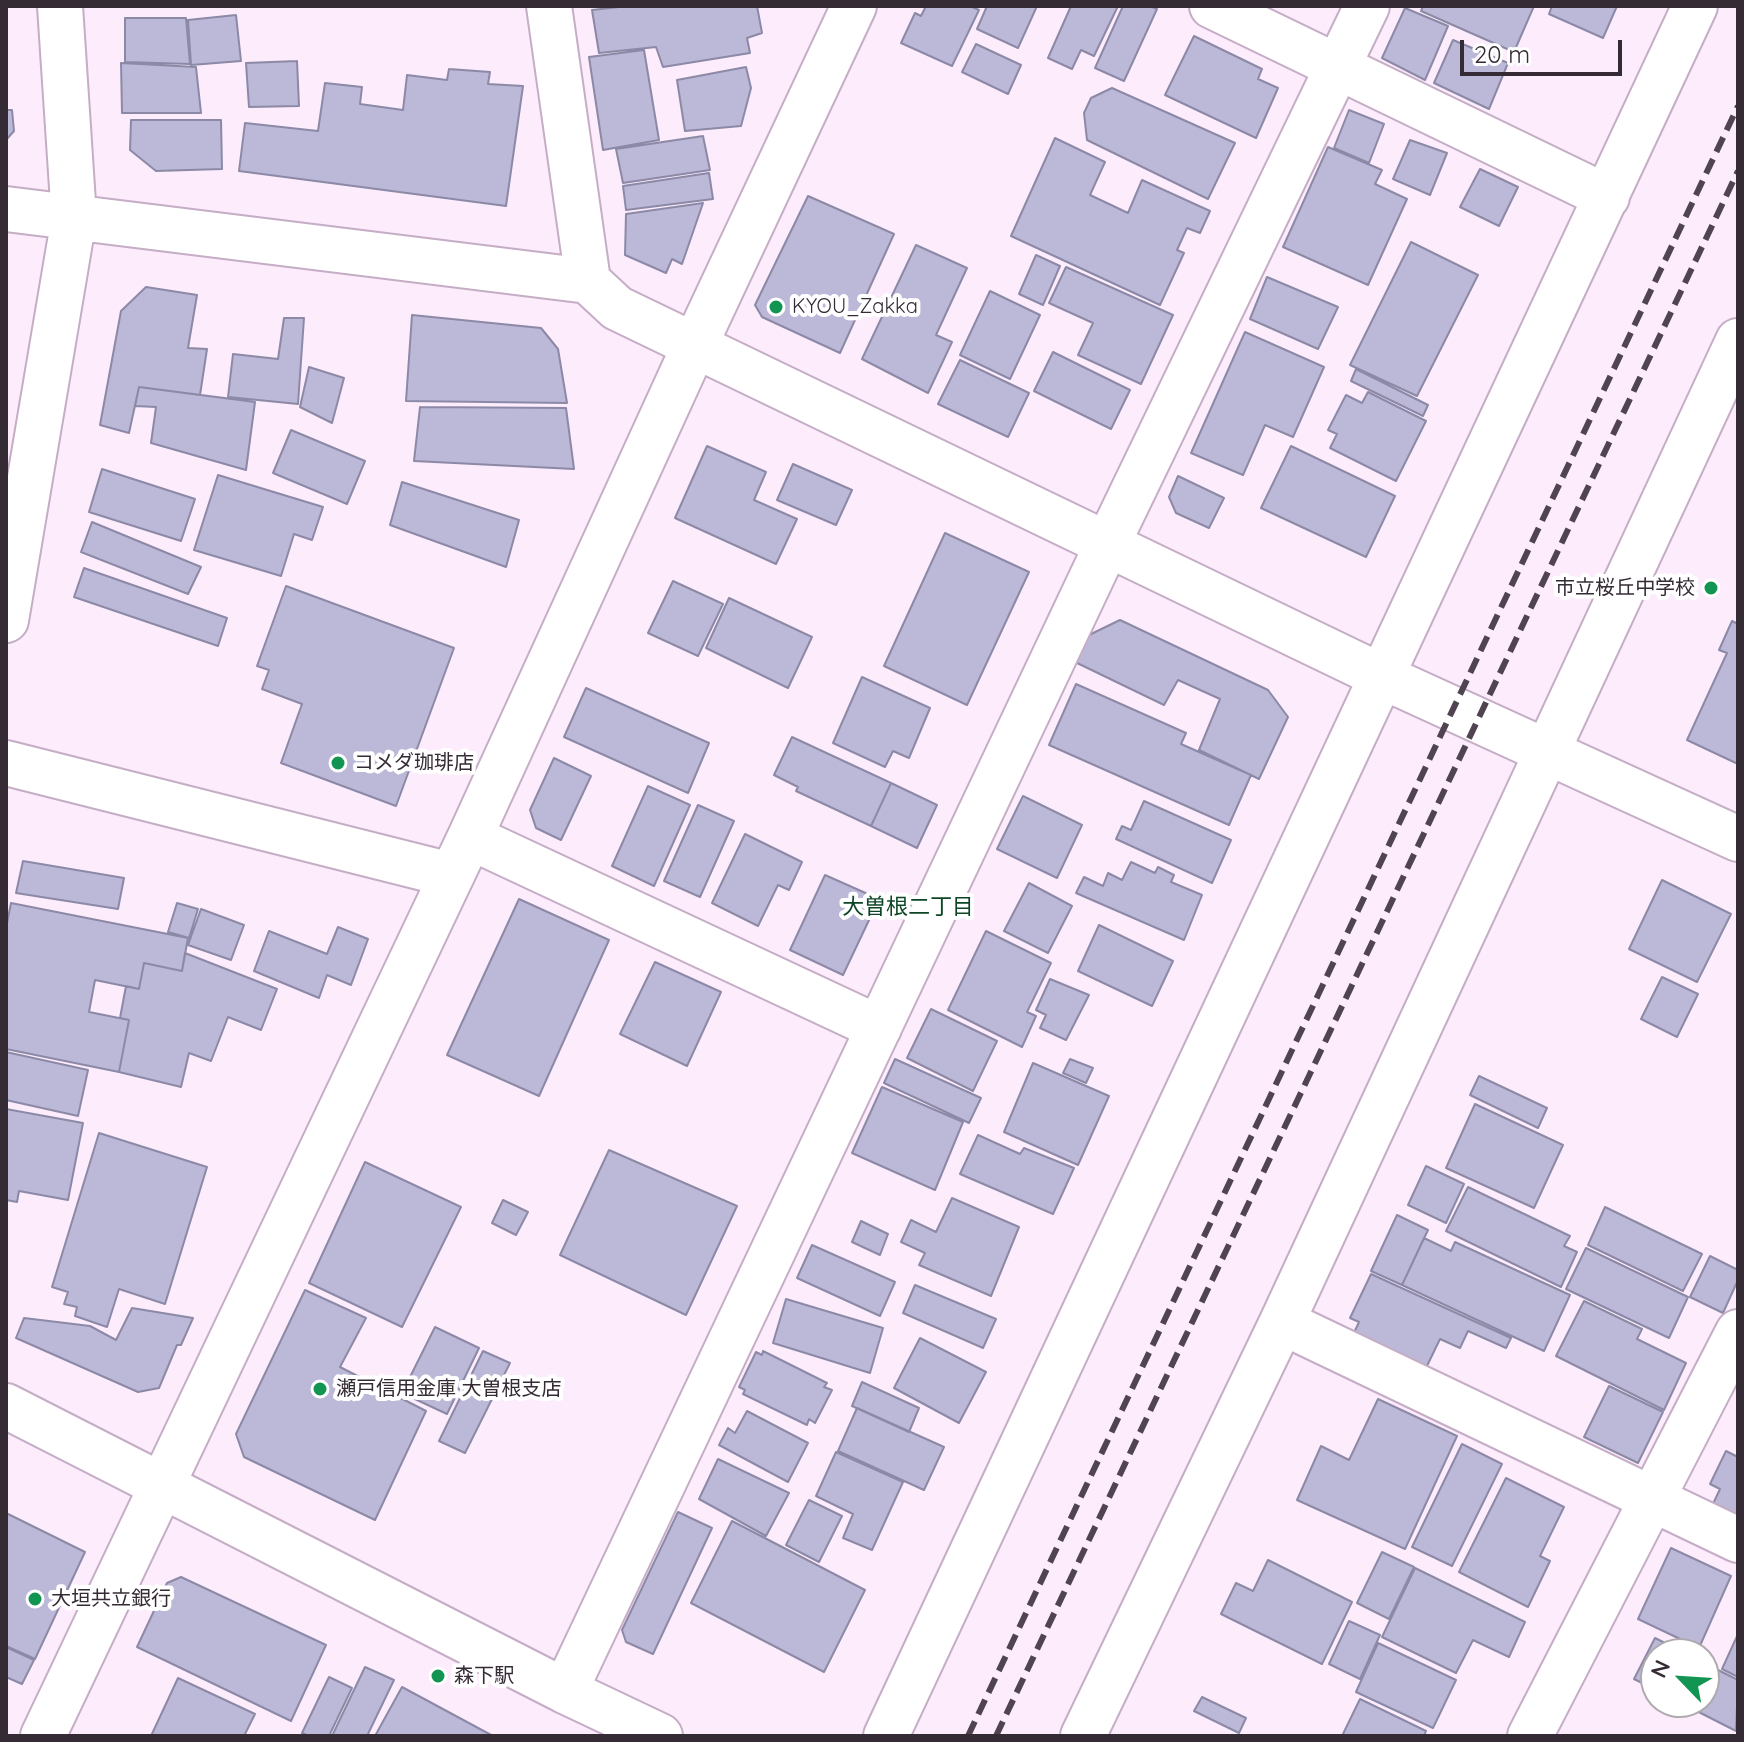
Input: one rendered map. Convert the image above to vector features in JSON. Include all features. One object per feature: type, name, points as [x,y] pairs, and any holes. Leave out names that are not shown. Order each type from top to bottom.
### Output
[{"type":"street","points":[[6,620],[74,218],[60,6]]},
{"type":"street","points":[[549,6],[588,281]]},
{"type":"street","points":[[43,1736],[460,856],[854,6]]},
{"type":"street","points":[[1212,6],[1607,197]]},
{"type":"street","points":[[565,1691],[1107,545],[1367,6]]},
{"type":"street","points":[[886,1736],[1695,6]]},
{"type":"street","points":[[6,209],[588,281],[617,308],[694,347],[1381,676],[1738,839]]},
{"type":"street","points":[[1083,1736],[1282,1322],[1738,341]]},
{"type":"street","points":[[6,763],[460,856],[879,1028]]},
{"type":"street","points":[[1282,1322],[1738,1540]]},
{"type":"street","points":[[1530,1736],[1738,1332]]},
{"type":"street","points":[[6,1406],[565,1691],[660,1736]]},
{"type":"building","points":[[628,6],[757,6],[762,33],[747,38],[750,53],[663,67],[656,47],[599,53],[592,10]]},
{"type":"building","points":[[926,6],[970,6],[979,10],[952,66],[901,43],[915,13],[921,16]]},
{"type":"building","points":[[987,6],[1037,6],[1018,48],[977,29]]},
{"type":"building","points":[[1071,6],[1118,6],[1094,56],[1081,50],[1072,69],[1048,58]]},
{"type":"building","points":[[1123,6],[1157,9],[1124,81],[1095,68]]},
{"type":"building","points":[[1423,6],[1534,6],[1514,52],[1421,11]]},
{"type":"building","points":[[1552,6],[1617,6],[1603,38],[1549,14]]},
{"type":"building","points":[[1405,8],[1448,26],[1425,80],[1382,58]]},
{"type":"building","points":[[236,15],[241,61],[191,65],[188,20]]},
{"type":"building","points":[[125,18],[186,18],[190,64],[125,62]]},
{"type":"building","points":[[1194,36],[1262,69],[1258,79],[1278,88],[1256,138],[1165,95]]},
{"type":"building","points":[[1453,40],[1508,63],[1489,109],[1434,83]]},
{"type":"building","points":[[976,44],[1021,65],[1008,94],[962,72]]},
{"type":"building","points":[[644,50],[659,140],[603,150],[589,57]]},
{"type":"building","points":[[297,61],[299,106],[249,107],[246,63]]},
{"type":"building","points":[[121,63],[196,67],[201,113],[122,113]]},
{"type":"building","points":[[746,67],[751,88],[741,126],[685,131],[677,80]]},
{"type":"building","points":[[449,69],[490,72],[488,84],[523,86],[506,206],[239,171],[245,123],[318,131],[325,83],[362,87],[360,104],[403,110],[407,75],[447,80]]},
{"type":"building","points":[[1112,88],[1235,143],[1208,199],[1087,140],[1084,113],[1091,98]]},
{"type":"building","points":[[6,110],[12,110],[14,131],[6,140]]},
{"type":"building","points":[[1349,110],[1384,124],[1369,163],[1334,148]]},
{"type":"building","points":[[131,120],[221,120],[222,169],[156,171],[130,150]]},
{"type":"building","points":[[703,136],[710,170],[623,183],[616,149]]},
{"type":"building","points":[[1055,138],[1105,162],[1090,195],[1128,213],[1142,180],[1210,211],[1200,233],[1187,228],[1177,250],[1184,253],[1160,305],[1011,236]]},
{"type":"building","points":[[1410,140],[1447,153],[1430,195],[1393,179]]},
{"type":"building","points":[[1328,147],[1382,170],[1375,184],[1407,199],[1368,285],[1283,247]]},
{"type":"building","points":[[1480,169],[1518,187],[1499,226],[1460,207]]},
{"type":"building","points":[[709,173],[713,199],[626,210],[623,186]]},
{"type":"building","points":[[808,196],[894,234],[840,353],[762,317],[755,305]]},
{"type":"building","points":[[703,203],[682,264],[672,259],[666,273],[625,255],[626,214]]},
{"type":"building","points":[[1411,242],[1478,275],[1417,396],[1350,365]]},
{"type":"building","points":[[916,245],[967,268],[936,335],[952,342],[928,393],[862,359]]},
{"type":"building","points":[[1036,255],[1060,266],[1043,305],[1019,294]]},
{"type":"building","points":[[1066,267],[1173,315],[1141,384],[1078,355],[1093,323],[1049,303]]},
{"type":"building","points":[[1267,277],[1338,307],[1318,349],[1250,319]]},
{"type":"building","points":[[146,287],[197,295],[188,348],[207,349],[200,395],[139,387],[129,433],[100,425],[121,311]]},
{"type":"building","points":[[990,291],[1040,315],[1010,379],[960,355]]},
{"type":"building","points":[[412,315],[541,328],[558,349],[567,403],[406,401]]},
{"type":"building","points":[[284,318],[304,318],[298,404],[228,397],[233,354],[278,359]]},
{"type":"building","points":[[1245,332],[1324,367],[1293,437],[1265,425],[1243,475],[1191,453]]},
{"type":"building","points":[[1053,352],[1130,390],[1111,429],[1034,391]]},
{"type":"building","points":[[960,360],[1029,393],[1008,437],[938,404]]},
{"type":"building","points":[[309,367],[344,378],[332,423],[300,407]]},
{"type":"building","points":[[1356,369],[1428,405],[1423,416],[1351,381]]},
{"type":"building","points":[[139,387],[255,402],[246,470],[151,443],[156,407],[135,406]]},
{"type":"building","points":[[1368,392],[1426,421],[1396,481],[1330,448],[1337,434],[1328,430],[1346,395],[1362,403]]},
{"type":"building","points":[[420,407],[566,408],[574,469],[414,461]]},
{"type":"building","points":[[291,430],[365,461],[347,504],[273,473]]},
{"type":"building","points":[[707,446],[766,472],[754,500],[797,519],[776,564],[675,518]]},
{"type":"building","points":[[1291,446],[1395,496],[1366,557],[1261,508]]},
{"type":"building","points":[[793,464],[852,490],[836,525],[777,500]]},
{"type":"building","points":[[102,469],[195,499],[181,541],[89,512]]},
{"type":"building","points":[[218,475],[323,507],[312,540],[294,534],[281,576],[194,550]]},
{"type":"building","points":[[1178,476],[1224,498],[1209,528],[1176,513],[1169,497]]},
{"type":"building","points":[[402,482],[519,520],[506,567],[390,525]]},
{"type":"building","points":[[92,522],[201,567],[188,594],[81,552]]},
{"type":"building","points":[[945,533],[1029,572],[967,705],[884,666]]},
{"type":"building","points":[[84,568],[227,618],[218,646],[74,597]]},
{"type":"building","points":[[673,581],[723,604],[698,656],[648,633]]},
{"type":"building","points":[[286,586],[454,648],[396,806],[281,763],[302,704],[262,689],[269,670],[257,666]]},
{"type":"building","points":[[729,598],[812,637],[788,688],[706,648]]},
{"type":"building","points":[[1120,620],[1268,690],[1288,717],[1259,779],[1199,750],[1220,699],[1178,680],[1164,705],[1075,662],[1087,636]]},
{"type":"building","points":[[1732,621],[1738,624],[1738,764],[1687,740],[1727,653],[1719,650]]},
{"type":"building","points":[[862,677],[930,708],[909,758],[893,751],[885,767],[833,743]]},
{"type":"building","points":[[1076,684],[1186,733],[1181,744],[1251,775],[1229,825],[1049,745]]},
{"type":"building","points":[[586,688],[709,743],[688,793],[564,737]]},
{"type":"building","points":[[792,737],[891,783],[871,826],[796,791],[798,787],[774,775]]},
{"type":"building","points":[[554,758],[591,776],[561,840],[536,828],[530,810]]},
{"type":"building","points":[[891,783],[937,805],[917,848],[871,826]]},
{"type":"building","points":[[648,786],[690,805],[654,886],[612,866]]},
{"type":"building","points":[[1023,796],[1082,825],[1057,878],[997,849]]},
{"type":"building","points":[[1144,801],[1231,840],[1212,883],[1116,839],[1122,826],[1131,830]]},
{"type":"building","points":[[698,805],[734,821],[700,897],[664,881]]},
{"type":"building","points":[[745,834],[802,862],[789,890],[778,885],[758,926],[712,903]]},
{"type":"building","points":[[23,861],[124,878],[118,909],[16,893]]},
{"type":"building","points":[[1131,862],[1155,873],[1158,867],[1174,875],[1171,882],[1202,895],[1184,940],[1076,893],[1084,877],[1103,886],[1108,873],[1122,880]]},
{"type":"building","points":[[825,875],[879,899],[843,975],[790,950]]},
{"type":"building","points":[[1662,880],[1731,914],[1697,982],[1629,949]]},
{"type":"building","points":[[1029,883],[1072,906],[1048,953],[1004,931]]},
{"type":"building","points":[[519,899],[609,940],[539,1096],[447,1055]]},
{"type":"building","points":[[11,903],[188,938],[182,971],[144,963],[139,989],[95,980],[89,1012],[129,1020],[119,1072],[6,1049],[6,928]]},
{"type":"building","points":[[177,903],[198,909],[189,938],[168,932]]},
{"type":"building","points":[[201,909],[244,925],[231,960],[188,945]]},
{"type":"building","points":[[1099,925],[1173,961],[1152,1006],[1078,971]]},
{"type":"building","points":[[338,927],[368,939],[351,985],[327,975],[319,998],[254,971],[269,931],[327,954]]},
{"type":"building","points":[[986,931],[1051,963],[1027,1012],[1036,1016],[1022,1047],[948,1010]]},
{"type":"building","points":[[185,953],[277,989],[261,1030],[228,1017],[211,1061],[189,1053],[181,1087],[119,1072],[129,1020],[120,1018],[126,986],[139,989],[144,963],[182,971]]},
{"type":"building","points":[[655,962],[721,992],[687,1066],[620,1034]]},
{"type":"building","points":[[1662,977],[1698,994],[1677,1037],[1641,1019]]},
{"type":"building","points":[[1050,979],[1089,995],[1066,1040],[1040,1028],[1046,1015],[1036,1010]]},
{"type":"building","points":[[931,1009],[997,1041],[973,1091],[907,1058]]},
{"type":"building","points":[[6,1052],[88,1070],[78,1116],[6,1100]]},
{"type":"building","points":[[895,1059],[981,1098],[969,1123],[884,1083]]},
{"type":"building","points":[[1070,1059],[1093,1068],[1086,1083],[1063,1073]]},
{"type":"building","points":[[1033,1063],[1109,1096],[1078,1165],[1004,1132]]},
{"type":"building","points":[[1479,1076],[1547,1108],[1538,1128],[1470,1095]]},
{"type":"building","points":[[882,1087],[963,1122],[935,1190],[852,1153]]},
{"type":"building","points":[[1475,1104],[1563,1145],[1534,1208],[1446,1168]]},
{"type":"building","points":[[6,1109],[83,1123],[68,1200],[19,1191],[17,1202],[6,1200]]},
{"type":"building","points":[[99,1133],[207,1167],[165,1304],[119,1289],[107,1327],[75,1316],[77,1307],[64,1304],[68,1292],[52,1287]]},
{"type":"building","points":[[978,1135],[1020,1154],[1024,1148],[1074,1168],[1053,1214],[960,1174]]},
{"type":"building","points":[[609,1150],[737,1206],[686,1315],[560,1255]]},
{"type":"building","points":[[365,1162],[461,1207],[402,1327],[309,1283]]},
{"type":"building","points":[[1426,1166],[1464,1184],[1446,1223],[1408,1205]]},
{"type":"building","points":[[1468,1187],[1570,1236],[1564,1246],[1577,1252],[1561,1287],[1446,1231]]},
{"type":"building","points":[[952,1198],[1019,1227],[991,1296],[919,1265],[925,1253],[901,1242],[911,1220],[936,1232]]},
{"type":"building","points":[[503,1200],[528,1212],[516,1235],[492,1223]]},
{"type":"building","points":[[1605,1207],[1702,1254],[1683,1291],[1588,1245]]},
{"type":"building","points":[[1397,1215],[1428,1230],[1402,1285],[1371,1271]]},
{"type":"building","points":[[861,1221],[888,1234],[880,1255],[852,1242]]},
{"type":"building","points":[[1424,1238],[1451,1251],[1455,1242],[1570,1295],[1544,1351],[1402,1285]]},
{"type":"building","points":[[812,1245],[895,1282],[880,1316],[797,1278]]},
{"type":"building","points":[[1586,1248],[1688,1297],[1669,1338],[1566,1289]]},
{"type":"building","points":[[1710,1256],[1738,1270],[1738,1280],[1723,1313],[1690,1297]]},
{"type":"building","points":[[1371,1274],[1511,1338],[1506,1348],[1468,1331],[1460,1348],[1440,1339],[1426,1368],[1353,1335],[1359,1322],[1350,1318]]},
{"type":"building","points":[[915,1285],[996,1319],[983,1348],[903,1313]]},
{"type":"building","name":"瀬戸信用金庫 大曽根支店","points":[[305,1290],[366,1318],[340,1367],[426,1411],[375,1520],[244,1457],[236,1434]]},
{"type":"building","points":[[786,1299],[883,1328],[870,1373],[773,1343]]},
{"type":"building","points":[[1584,1301],[1642,1329],[1637,1339],[1686,1363],[1664,1410],[1556,1356]]},
{"type":"building","points":[[132,1308],[193,1318],[181,1345],[177,1345],[159,1388],[138,1392],[16,1338],[24,1318],[90,1326],[116,1340]]},
{"type":"building","points":[[435,1327],[479,1348],[447,1414],[402,1393]]},
{"type":"building","points":[[920,1338],[986,1372],[959,1423],[894,1388]]},
{"type":"building","points":[[483,1351],[510,1363],[465,1453],[439,1441]]},
{"type":"building","points":[[763,1351],[827,1383],[824,1387],[832,1390],[815,1423],[809,1419],[807,1425],[743,1394],[745,1390],[739,1387],[756,1352],[762,1355]]},
{"type":"building","points":[[862,1382],[919,1408],[909,1432],[852,1406]]},
{"type":"building","points":[[1609,1386],[1663,1412],[1638,1463],[1584,1437]]},
{"type":"building","points":[[1378,1399],[1457,1436],[1405,1549],[1297,1500],[1321,1446],[1349,1460]]},
{"type":"building","points":[[857,1408],[944,1447],[924,1490],[838,1451]]},
{"type":"building","points":[[747,1411],[808,1443],[788,1482],[719,1445],[728,1428],[735,1433]]},
{"type":"building","points":[[1462,1444],[1502,1464],[1452,1566],[1412,1547]]},
{"type":"building","points":[[1726,1451],[1738,1457],[1738,1519],[1712,1506],[1720,1489],[1710,1484]]},
{"type":"building","points":[[836,1452],[903,1482],[872,1550],[843,1538],[853,1514],[816,1496]]},
{"type":"building","points":[[718,1459],[789,1493],[766,1536],[699,1499]]},
{"type":"building","points":[[1506,1478],[1564,1507],[1540,1556],[1550,1561],[1528,1607],[1459,1572]]},
{"type":"building","points":[[809,1500],[842,1516],[819,1562],[786,1545]]},
{"type":"building","points":[[678,1512],[712,1528],[653,1654],[626,1642],[622,1630]]},
{"type":"building","name":"大垣共立銀行","points":[[6,1513],[85,1552],[35,1659],[6,1646]]},
{"type":"building","points":[[732,1521],[865,1590],[824,1672],[691,1603]]},
{"type":"building","points":[[1671,1548],[1731,1576],[1703,1638],[1678,1638],[1638,1619]]},
{"type":"building","points":[[1382,1552],[1414,1567],[1389,1619],[1357,1603]]},
{"type":"building","points":[[1268,1560],[1352,1602],[1322,1664],[1221,1614],[1236,1583],[1253,1591]]},
{"type":"building","points":[[1415,1568],[1525,1622],[1509,1657],[1473,1640],[1456,1673],[1382,1637]]},
{"type":"building","points":[[181,1577],[326,1645],[291,1721],[137,1647],[167,1583]]},
{"type":"building","points":[[1349,1621],[1380,1635],[1360,1679],[1329,1664]]},
{"type":"building","points":[[1738,1634],[1738,1677],[1722,1669]]},
{"type":"building","points":[[1378,1643],[1456,1680],[1433,1728],[1356,1692]]},
{"type":"building","points":[[6,1647],[34,1660],[22,1684],[6,1677]]},
{"type":"building","points":[[365,1667],[394,1680],[367,1736],[332,1736]]},
{"type":"building","points":[[1640,1667],[1640,1682],[1634,1679]]},
{"type":"building","points":[[1720,1671],[1738,1680],[1736,1731],[1710,1718],[1720,1718]]},
{"type":"building","points":[[329,1677],[352,1688],[329,1736],[309,1736],[302,1733]]},
{"type":"building","points":[[178,1678],[255,1714],[244,1736],[151,1736]]},
{"type":"building","points":[[402,1687],[493,1736],[375,1736]]},
{"type":"building","points":[[1202,1697],[1246,1718],[1239,1733],[1194,1711]]},
{"type":"building","points":[[1360,1699],[1426,1731],[1424,1736],[1342,1736]]},
{"type":"railway","points":[[968,1736],[1738,106]]},
{"type":"railway","points":[[996,1736],[1738,171]]},
{"type":"place","name":"KYOU_Zakka","points":[[776,307]]},
{"type":"place","name":"市立桜丘中学校","points":[[1711,588]]},
{"type":"place","name":"コメダ珈琲店","points":[[338,763]]},
{"type":"place","name":"瀬戸信用金庫 大曽根支店","points":[[320,1389]]},
{"type":"place","name":"大垣共立銀行","points":[[35,1599]]},
{"type":"place","name":"森下駅","points":[[438,1676]]},
{"type":"district","name":"大曽根二丁目","points":[[908,907]]}]
